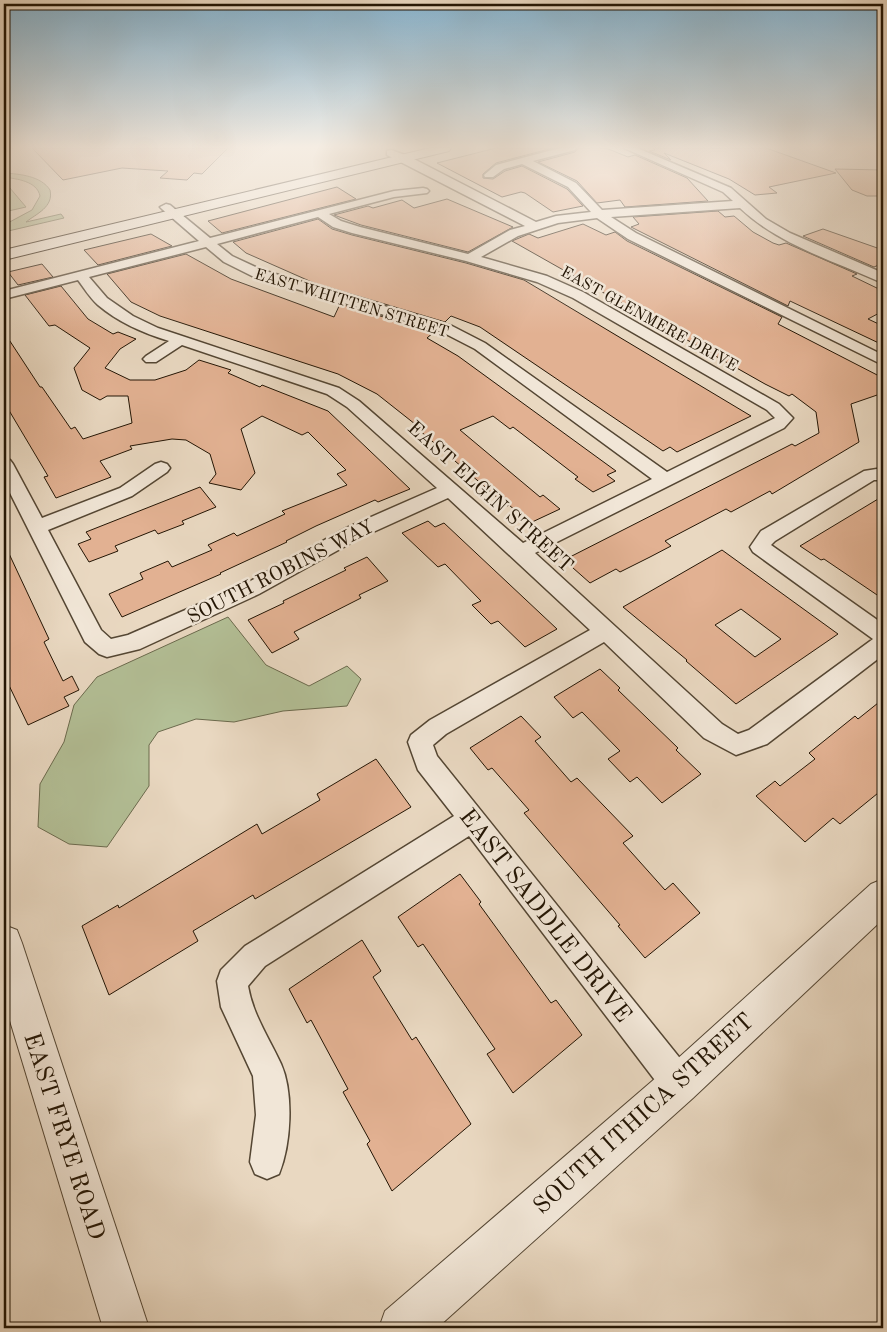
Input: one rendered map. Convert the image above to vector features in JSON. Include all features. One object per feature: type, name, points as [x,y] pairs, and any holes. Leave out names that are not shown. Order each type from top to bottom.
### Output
[{"type":"main road","points":[[4,246],[169,210]]},
{"type":"main road","points":[[4,255],[169,210]]},
{"type":"main road","name":"SOUTH ITHICA STREET","points":[[402,1328],[679,1084],[883,896]]},
{"type":"main road","name":"EAST FRYE ROAD","points":[[4,943],[126,1328]]},
{"type":"street","name":"EAST WHITTEN STREET","points":[[170,210],[228,259],[257,273],[447,329],[480,346],[664,479]]},
{"type":"street","points":[[4,295],[330,210]]},
{"type":"street","points":[[504,210],[534,226]]},
{"type":"street","points":[[595,210],[632,236],[883,360]]},
{"type":"street","points":[[470,258],[505,238],[534,226],[556,220],[599,214],[655,210]]},
{"type":"street","points":[[750,210],[762,222],[786,236],[883,278]]},
{"type":"street","name":"EAST GLENMERE DRIVE","points":[[319,213],[337,224],[356,230],[470,258],[542,279],[578,295],[773,408],[785,418],[778,424],[664,479]]},
{"type":"street","name":"EAST ELGIN STREET","points":[[82,275],[102,301],[128,319],[153,331],[333,391],[353,404],[521,552],[713,731],[736,745],[758,737],[883,643]]},
{"type":"street","points":[[151,359],[180,340]]},
{"type":"street","points":[[6,474],[38,527],[126,492],[161,468]]},
{"type":"street","points":[[883,474],[870,475],[768,536],[760,546],[883,635]]},
{"type":"street","points":[[521,552],[664,479]]},
{"type":"street","name":"SOUTH ROBINS WAY","points":[[38,527],[93,636],[107,648],[132,644],[252,589],[353,533],[451,489]]},
{"type":"street","name":"EAST SADDLE DRIVE","points":[[606,631],[438,727],[420,742],[427,762],[679,1084]]},
{"type":"street","points":[[267,1162],[273,1115],[269,1074],[236,1008],[232,982],[255,956],[472,819]]},
{"type":"green space","points":[[32,210],[42,210],[26,222],[61,214],[64,218],[4,232],[4,225]]},
{"type":"green space","points":[[228,617],[266,665],[309,686],[347,666],[361,679],[347,706],[283,711],[234,722],[196,719],[158,732],[149,745],[149,786],[107,847],[69,844],[38,827],[40,784],[64,742],[74,705],[97,677]]},
{"type":"building","points":[[249,210],[312,210],[222,233],[208,221]]},
{"type":"building","points":[[352,210],[473,210],[513,227],[468,252],[361,225],[334,215]]},
{"type":"building","points":[[718,211],[725,217],[734,216],[753,232],[773,243],[779,245],[786,243],[857,274],[852,276],[883,291],[883,311],[868,319],[883,326],[883,345],[790,301],[788,306],[631,227],[639,224],[633,217]]},
{"type":"building","points":[[318,219],[332,229],[352,235],[466,263],[524,280],[751,416],[677,452],[670,447],[663,451],[480,327],[451,316],[445,322],[314,283],[246,253],[233,242]]},
{"type":"building","points":[[583,224],[606,235],[615,232],[627,241],[782,317],[778,324],[883,378],[883,393],[851,404],[859,442],[772,494],[770,491],[731,512],[726,509],[665,541],[671,546],[620,572],[616,569],[590,583],[564,560],[792,444],[795,446],[819,433],[816,412],[792,394],[789,396],[765,384],[512,241],[529,234],[538,238]]},
{"type":"building","points":[[823,229],[883,250],[883,263],[874,267],[803,236]]},
{"type":"building","points":[[151,234],[172,246],[98,265],[84,250]]},
{"type":"building","points":[[186,254],[231,279],[334,317],[340,304],[434,332],[427,338],[458,356],[616,471],[607,475],[615,481],[593,492],[575,479],[578,477],[513,427],[510,429],[493,416],[460,430],[540,497],[543,495],[560,509],[530,523],[509,505],[507,506],[418,429],[420,428],[377,394],[338,374],[160,316],[131,302],[107,274]]},
{"type":"building","points":[[42,264],[53,277],[18,285],[8,272]]},
{"type":"building","points":[[61,286],[88,319],[113,334],[118,332],[136,339],[120,349],[105,368],[130,380],[155,380],[186,370],[199,360],[231,370],[228,373],[260,387],[262,385],[328,411],[410,489],[378,502],[375,500],[316,526],[221,574],[122,617],[109,594],[143,579],[140,573],[168,561],[172,567],[212,550],[208,545],[234,533],[237,536],[285,514],[282,511],[347,485],[337,474],[346,470],[308,432],[302,435],[262,416],[241,429],[255,473],[241,490],[209,483],[216,474],[210,454],[186,440],[172,439],[130,446],[132,449],[100,461],[111,477],[56,498],[44,477],[48,476],[4,402],[4,332],[40,387],[42,387],[71,429],[75,427],[83,439],[132,423],[128,396],[107,396],[100,400],[82,390],[74,368],[90,348],[55,325],[49,326],[25,295]]},
{"type":"building","points":[[200,487],[216,507],[182,521],[184,524],[158,534],[155,530],[115,546],[118,551],[89,562],[78,544],[91,539],[86,532]]},
{"type":"building","points":[[883,496],[883,599],[824,559],[821,560],[800,546]]},
{"type":"building","points":[[428,521],[435,527],[444,523],[557,629],[525,647],[498,621],[491,624],[472,605],[481,601],[445,564],[438,567],[402,533]]},
{"type":"building","points":[[4,543],[49,639],[44,642],[63,681],[72,676],[79,690],[64,697],[69,706],[28,725],[4,675]]},
{"type":"building","points":[[722,550],[838,634],[736,704],[623,607]],"holes":[[[741,609],[781,639],[755,657],[715,625]]]},
{"type":"building","points":[[367,557],[388,581],[359,595],[361,598],[294,632],[299,639],[272,653],[248,620],[284,603],[283,601],[346,570],[344,568]]},
{"type":"building","points":[[600,669],[620,688],[618,690],[678,748],[676,750],[701,774],[662,803],[637,777],[630,782],[608,759],[620,751],[582,712],[573,718],[554,697]]},
{"type":"building","points":[[883,699],[883,789],[840,824],[833,818],[805,842],[756,796],[775,781],[780,786],[815,759],[809,753],[855,716],[858,719]]},
{"type":"building","points":[[521,716],[541,737],[535,741],[571,782],[577,778],[633,836],[623,843],[665,890],[673,883],[700,913],[645,958],[618,926],[620,925],[524,813],[529,810],[492,768],[488,770],[470,748]]},
{"type":"building","points":[[376,759],[411,807],[255,899],[253,895],[193,931],[198,941],[109,995],[82,926],[118,905],[119,908],[257,824],[262,834],[320,800],[317,794]]},
{"type":"building","points":[[460,874],[481,902],[479,904],[551,1003],[556,1000],[582,1035],[513,1093],[487,1054],[495,1049],[423,944],[418,947],[398,917]]},
{"type":"building","points":[[362,940],[381,971],[373,977],[412,1040],[416,1037],[471,1124],[392,1191],[367,1144],[370,1141],[343,1092],[348,1089],[311,1020],[307,1023],[289,989]]}]
